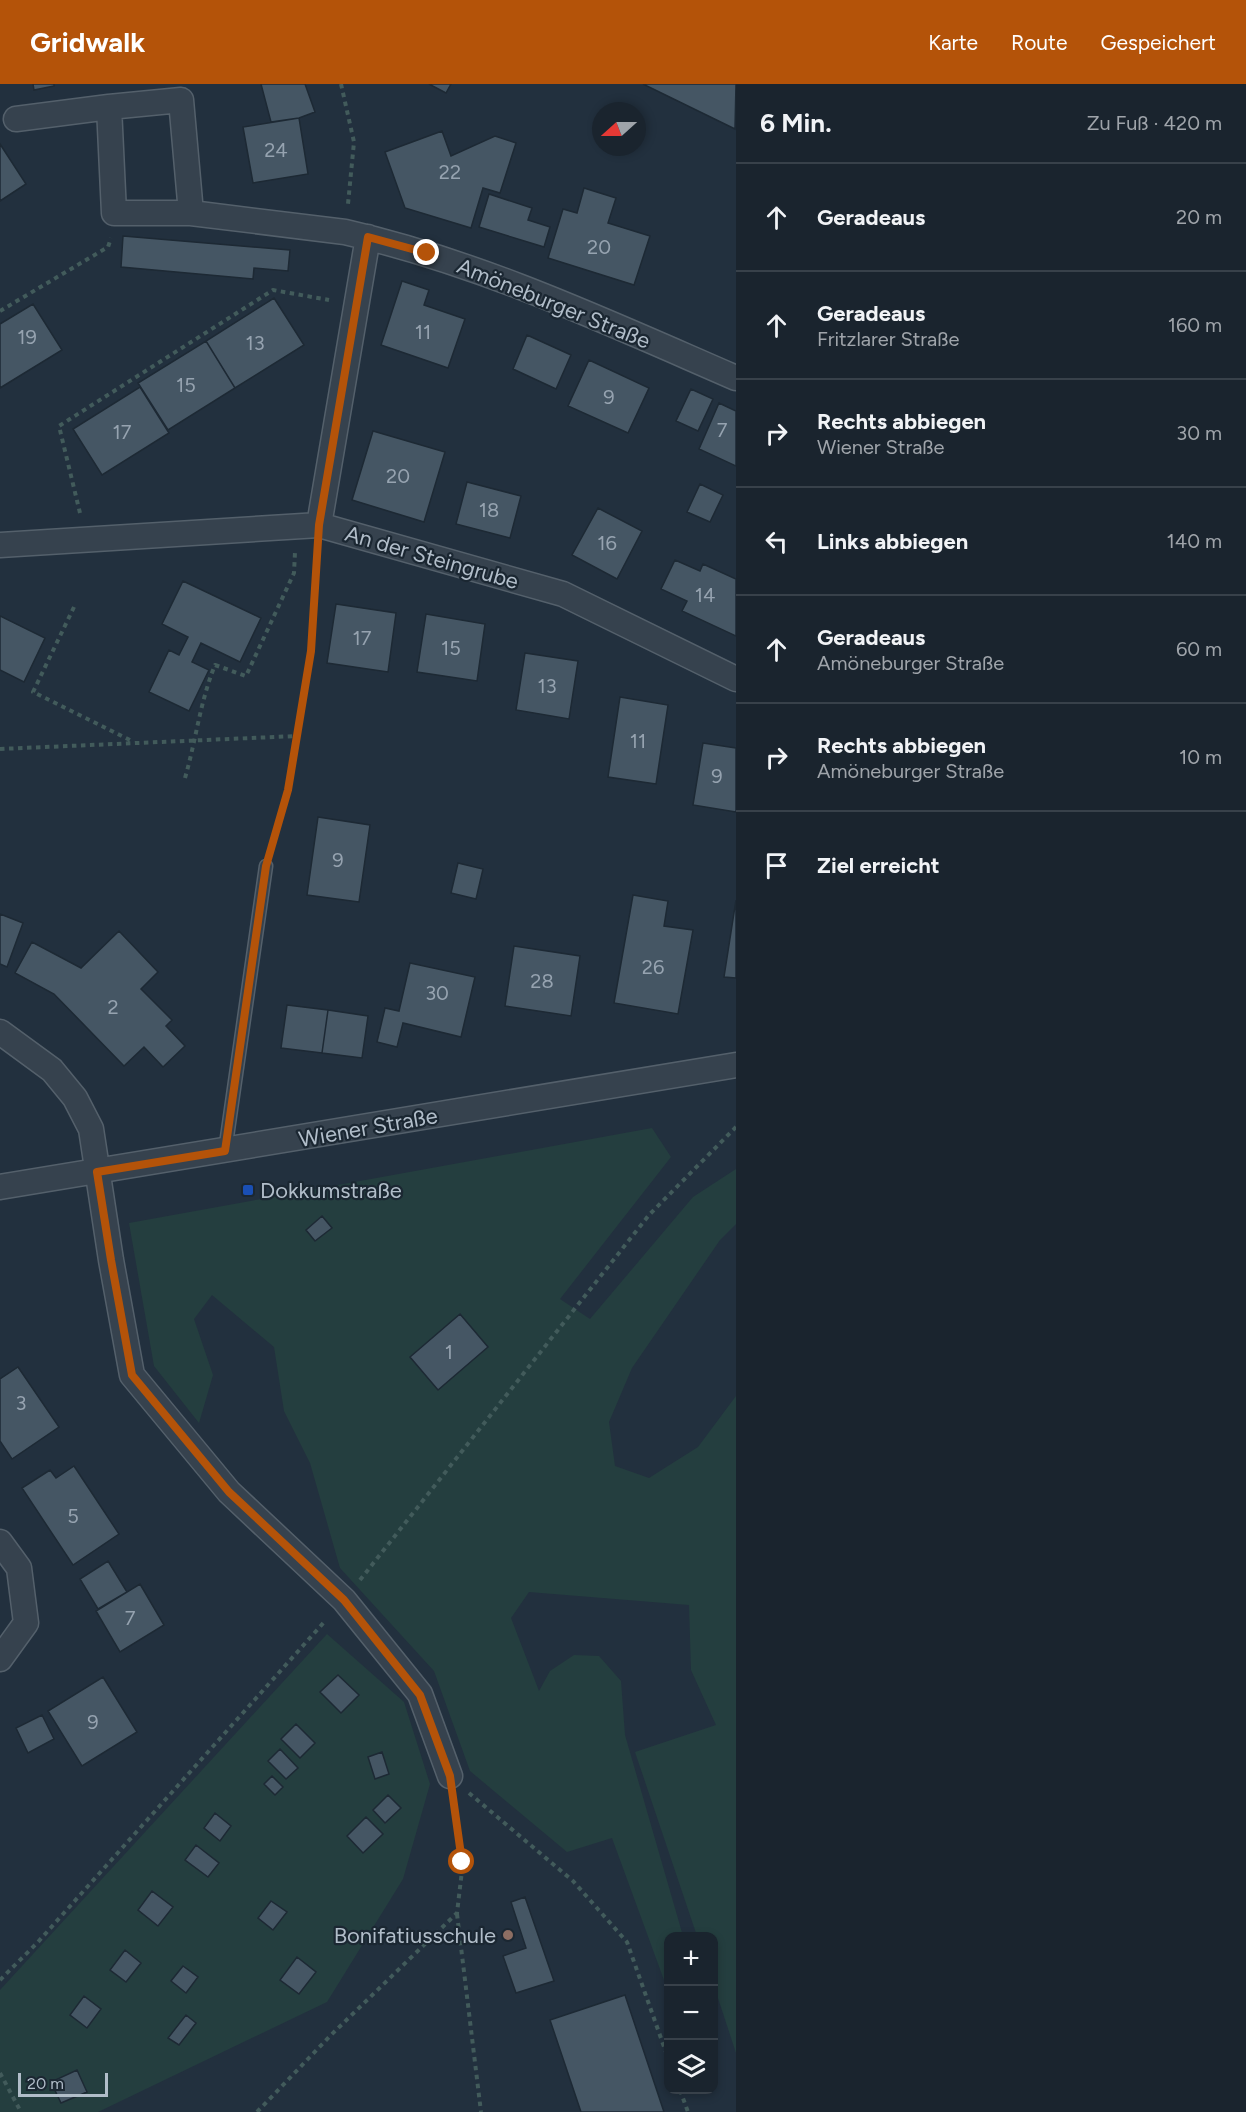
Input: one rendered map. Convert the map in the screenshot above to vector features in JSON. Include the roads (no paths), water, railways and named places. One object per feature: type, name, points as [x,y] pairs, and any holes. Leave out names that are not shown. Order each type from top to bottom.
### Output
[{"type":"street","points":[[16,119],[181,100],[191,213]]},
{"type":"street","name":"Amöneburger Straße","points":[[109,107],[114,213],[191,213],[345,232],[368,237],[427,253],[575,308],[736,378]]},
{"type":"street","points":[[308,526],[357,305],[368,237]]},
{"type":"street","name":"An der Steingrube","points":[[0,545],[308,526],[564,594],[736,679]]},
{"type":"street","points":[[0,1032],[52,1070],[75,1098],[91,1129],[111,1260],[132,1375],[229,1492],[344,1600],[420,1695],[450,1776]]},
{"type":"street","name":"Wiener Straße","points":[[0,1187],[736,1065]]},
{"type":"street","points":[[0,1542],[19,1568],[26,1623],[0,1659]]},
{"type":"lane","points":[[225,1151],[266,866]]},
{"type":"place","name":"Dokkumstraße","points":[[248,1190]]},
{"type":"place","name":"Bonifatiusschule","points":[[508,1935]]}]
